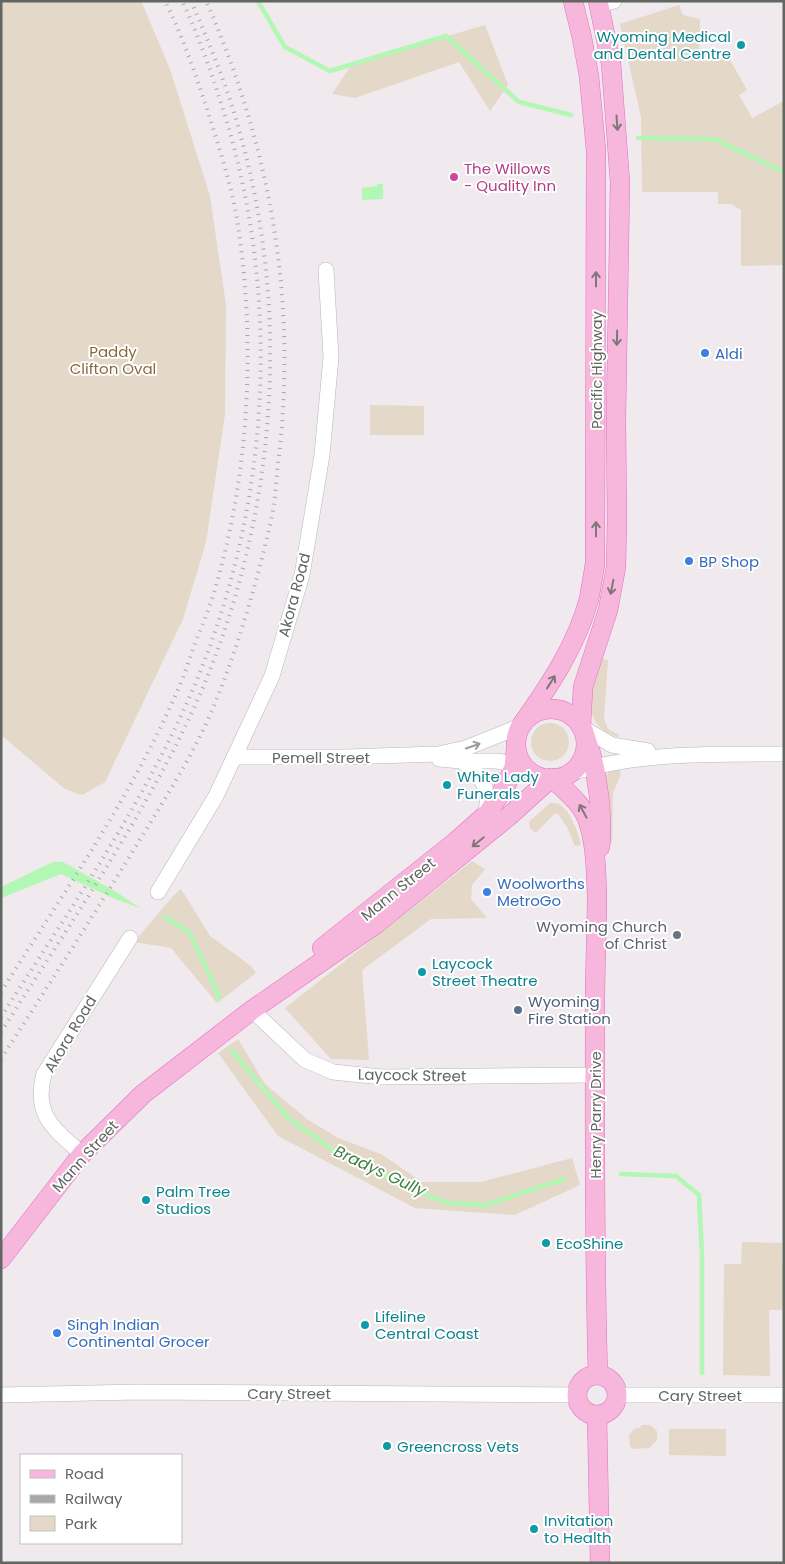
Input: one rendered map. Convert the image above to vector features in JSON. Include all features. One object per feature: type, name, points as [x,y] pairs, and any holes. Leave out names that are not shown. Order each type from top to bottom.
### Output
[{"type":"main road","name":"Pacific Highway","points":[[522,724],[551,682],[569,649],[588,600],[595,564],[596,150],[589,76],[573,1]]},
{"type":"main road","name":"Pacific Highway","points":[[583,731],[583,686],[608,610],[616,567],[616,419],[620,182],[611,64],[604,3]]},
{"type":"main road","points":[[596,150],[601,122],[602,98],[590,19],[592,11],[604,3]]},
{"type":"main road","points":[[553,709],[569,714],[583,731],[585,751],[581,762],[557,777],[539,776],[520,761],[517,734],[522,724],[536,712],[553,709]]},
{"type":"main road","name":"Henry Parry Drive","points":[[583,731],[595,767],[602,825],[600,847],[596,855]]},
{"type":"main road","name":"Mann Street","points":[[252,1010],[284,978],[454,843],[483,817],[504,789],[520,761]]},
{"type":"main road","name":"Henry Parry Drive","points":[[557,777],[582,808],[588,822],[596,855],[595,1075],[598,1375]]},
{"type":"main road","name":"Mann Street","points":[[1,1259],[82,1154],[143,1094],[252,1010],[376,924],[557,777]]},
{"type":"main road","points":[[598,1375],[604,1376],[614,1384],[617,1395],[613,1407],[604,1414],[598,1415],[586,1412],[578,1402],[577,1395],[581,1383],[591,1376],[598,1375]]},
{"type":"main road","points":[[598,1415],[600,1563]]},
{"type":"street","name":"Akora Road","points":[[158,892],[216,796],[272,676],[302,575],[322,455],[331,357],[326,270]]},
{"type":"street","name":"Pemell Street","points":[[234,757],[407,756],[438,754],[466,748],[522,724]]},
{"type":"street","points":[[583,731],[621,747],[690,755]]},
{"type":"street","points":[[557,777],[628,760],[690,755],[784,754]]},
{"type":"street","name":"Pemell Street","points":[[407,756],[461,761],[520,761]]},
{"type":"street","points":[[461,761],[475,771],[485,786],[488,800],[483,817]]},
{"type":"street","name":"Akora Road","points":[[82,1154],[57,1132],[46,1118],[41,1099],[41,1086],[44,1074],[130,938]]},
{"type":"street","name":"Laycock Street","points":[[252,1010],[305,1060],[333,1072],[381,1077],[595,1075]]},
{"type":"street","name":"Cary Street","points":[[1,1395],[138,1392],[577,1395]]},
{"type":"street","name":"Cary Street","points":[[617,1395],[784,1394]]},
{"type":"green space","name":"Paddy Clifton Oval","points":[[1,1],[141,1],[170,69],[210,196],[226,305],[225,414],[206,542],[183,619],[105,782],[82,795],[65,789],[1,735]]},
{"type":"green space","points":[[679,5],[683,15],[700,19],[699,60],[730,60],[747,90],[739,95],[752,118],[784,101],[784,265],[741,266],[741,210],[731,204],[718,204],[718,192],[642,192],[641,117],[620,24]]},
{"type":"green space","points":[[485,25],[508,85],[490,111],[459,62],[355,98],[332,94],[352,64]]},
{"type":"green space","points":[[370,405],[424,406],[424,435],[370,435]]},
{"type":"green space","points":[[602,659],[608,660],[604,719],[608,729],[619,735],[618,737],[605,731],[597,724],[592,715],[592,693]]},
{"type":"green space","points":[[550,723],[563,729],[569,742],[563,755],[550,761],[537,755],[531,742],[537,729]]},
{"type":"green space","points":[[619,769],[621,774],[613,793],[612,844],[610,844],[605,776],[610,771]]},
{"type":"green space","points":[[550,803],[562,806],[567,812],[575,825],[581,845],[575,846],[567,827],[558,814],[554,814],[536,833],[530,828],[529,822]]},
{"type":"green space","points":[[472,861],[485,869],[472,885],[471,899],[487,918],[431,919],[362,970],[369,1060],[331,1059],[285,1008]]},
{"type":"green space","points":[[181,889],[210,936],[251,966],[256,973],[217,1003],[171,948],[134,942]]},
{"type":"green space","points":[[238,1039],[265,1084],[307,1119],[338,1138],[381,1154],[422,1182],[481,1182],[572,1158],[580,1185],[515,1215],[415,1208],[278,1136],[218,1053]]},
{"type":"green space","points":[[742,1242],[782,1243],[784,1310],[769,1310],[770,1376],[723,1375],[724,1264],[741,1264]]},
{"type":"green space","points":[[642,1425],[650,1425],[657,1431],[657,1440],[649,1448],[633,1449],[630,1446],[629,1435],[634,1429],[640,1428]]},
{"type":"green space","points":[[669,1429],[726,1429],[726,1456],[669,1455]]},
{"type":"shaded area","points":[[377,184],[383,184],[383,199],[362,200],[362,188],[377,186]]},
{"type":"shaded area","points":[[53,862],[63,862],[118,893],[140,908],[115,899],[61,874],[1,898],[1,887]]},
{"type":"waterway","points":[[258,1],[285,47],[330,71],[446,36],[519,102],[571,115]]},
{"type":"waterway","points":[[638,138],[714,139],[784,172]]},
{"type":"waterway","name":"Bradys Gully","points":[[165,917],[189,932],[219,999]]},
{"type":"waterway","name":"Bradys Gully","points":[[232,1051],[288,1118],[333,1150],[419,1192],[448,1203],[486,1205],[564,1179]]},
{"type":"waterway","name":"Bradys Gully","points":[[621,1174],[676,1176],[699,1195],[702,1255],[702,1373]]},
{"type":"railway","points":[[1,992],[113,814],[154,741],[178,690],[210,605],[225,553],[235,505],[242,456],[248,358],[243,261],[236,213],[206,106],[182,40],[165,1]]},
{"type":"railway","points":[[1,1017],[106,854],[131,812],[176,726],[196,682],[221,612],[241,541],[253,468],[260,394],[260,321],[254,247],[241,174],[221,103],[182,1]]},
{"type":"railway","points":[[1,1032],[135,820],[175,747],[208,676],[234,602],[253,526],[265,448],[270,370],[268,291],[258,214],[241,137],[225,85],[191,1]]},
{"type":"railway","points":[[1,1059],[168,794],[199,739],[216,701],[240,635],[260,567],[272,514],[283,404],[284,345],[281,286],[274,228],[263,170],[247,113],[229,57],[206,1]]},
{"type":"place","name":"Wyoming Medical and Dental Centre","points":[[741,45]]},
{"type":"place","name":"The Willows - Quality Inn","points":[[454,177]]},
{"type":"place","name":"Aldi","points":[[705,353]]},
{"type":"place","name":"BP Shop","points":[[689,561]]},
{"type":"place","name":"White Lady Funerals","points":[[447,785]]},
{"type":"place","name":"Woolworths MetroGo","points":[[487,892]]},
{"type":"place","name":"Wyoming Church of Christ","points":[[677,935]]},
{"type":"place","name":"Laycock Street Theatre","points":[[422,972]]},
{"type":"place","name":"Wyoming Fire Station","points":[[518,1010]]},
{"type":"place","name":"Palm Tree Studios","points":[[146,1200]]},
{"type":"place","name":"EcoShine","points":[[546,1243]]},
{"type":"place","name":"Lifeline Central Coast","points":[[365,1325]]},
{"type":"place","name":"Singh Indian Continental Grocer","points":[[57,1333]]},
{"type":"place","name":"Greencross Vets","points":[[387,1446]]},
{"type":"place","name":"Invitation to Health","points":[[534,1529]]}]
